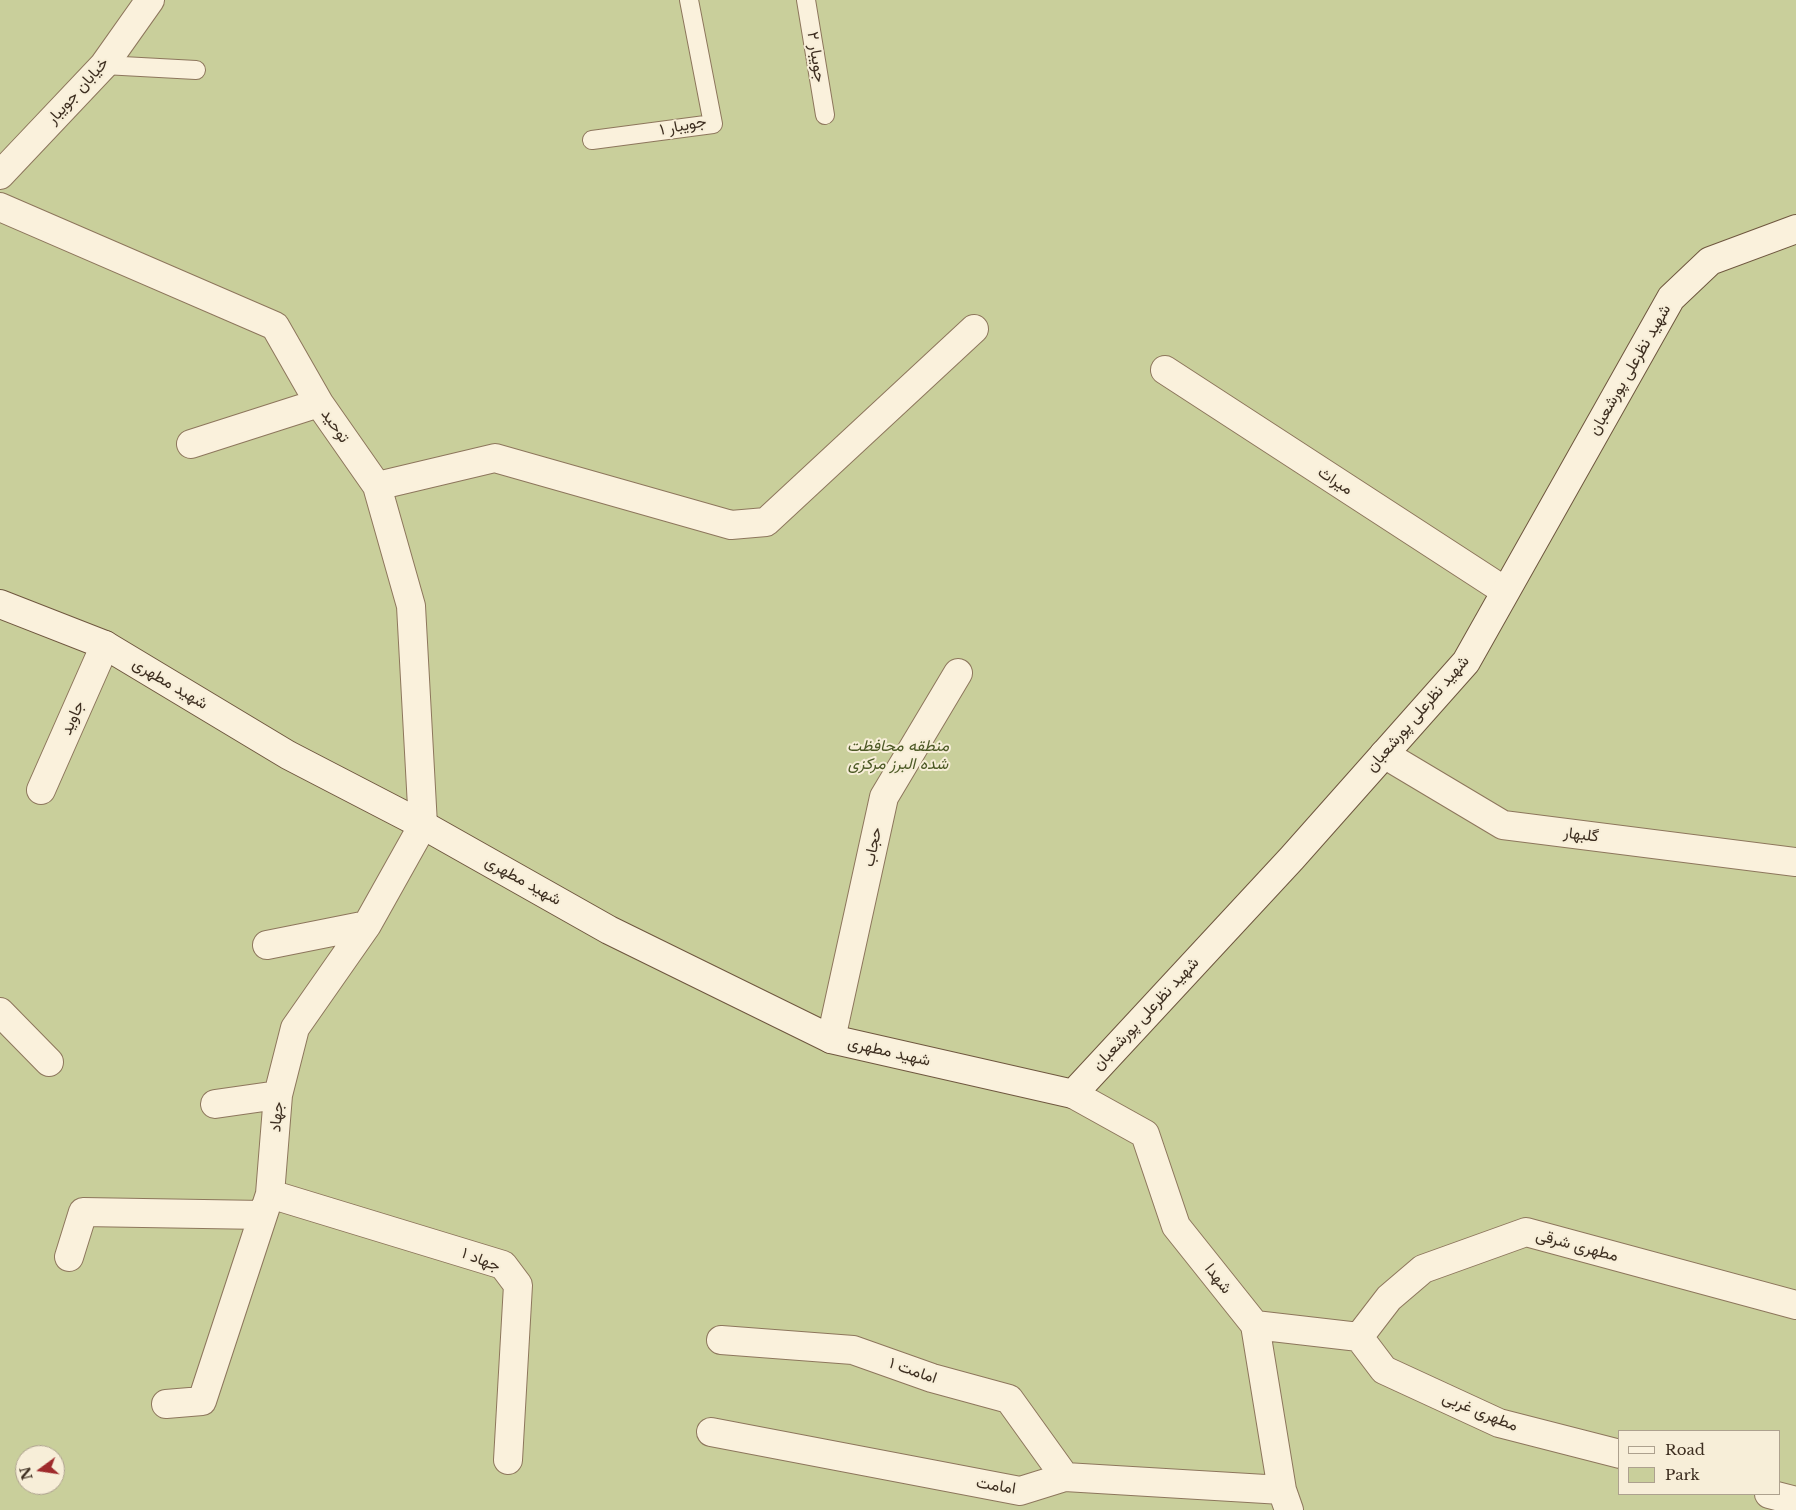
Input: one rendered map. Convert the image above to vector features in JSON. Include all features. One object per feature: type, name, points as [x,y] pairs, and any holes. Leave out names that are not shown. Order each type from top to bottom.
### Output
[{"type":"street","name":"خیابان جویبار","points":[[0,175],[104,65],[150,0]]},
{"type":"street","name":"توحید","points":[[0,207],[275,326],[319,403],[377,486],[411,606],[423,825]]},
{"type":"street","name":"شهید نظرعلی پورشعبان","points":[[1073,1094],[1292,858],[1466,662],[1671,298],[1710,262],[1796,229]]},
{"type":"street","points":[[377,486],[495,458],[731,525],[766,522],[974,329]]},
{"type":"street","name":"میراث","points":[[1166,370],[1505,591]]},
{"type":"street","points":[[191,444],[319,403]]},
{"type":"street","name":"شهید مطهری","points":[[0,604],[105,645],[288,755],[423,825],[610,930],[830,1039],[1073,1094]]},
{"type":"street","name":"جاوید","points":[[41,790],[105,645]]},
{"type":"street","name":"حجاب","points":[[830,1039],[884,797],[958,673]]},
{"type":"street","name":"گلبهار","points":[[1384,754],[1504,825],[1796,862]]},
{"type":"street","name":"جهاد","points":[[166,1404],[202,1401],[266,1205],[278,1096],[295,1028],[367,925],[423,825]]},
{"type":"street","points":[[267,945],[367,925]]},
{"type":"street","points":[[0,1012],[49,1062]]},
{"type":"street","name":"شهدا","points":[[1073,1094],[1145,1134],[1176,1226],[1255,1325],[1285,1500]]},
{"type":"street","points":[[215,1104],[278,1096]]},
{"type":"street","name":"جهاد ۱","points":[[69,1257],[83,1212],[266,1205],[503,1265],[518,1284],[508,1460]]},
{"type":"street","name":"مطهری شرقی","points":[[1359,1337],[1389,1298],[1422,1269],[1526,1232],[1796,1305]]},
{"type":"street","points":[[1255,1325],[1359,1337]]},
{"type":"street","name":"مطهری غربی","points":[[1359,1337],[1384,1370],[1499,1423],[1618,1453]]},
{"type":"street","name":"امامت ۱","points":[[721,1340],[853,1350],[932,1378],[1009,1399],[1065,1476]]},
{"type":"street","name":"امامت","points":[[711,1432],[1020,1491],[1065,1476],[1285,1500]]},
{"type":"street","points":[[1773,1495],[1796,1501]]},
{"type":"lane","name":"جویبار ۱","points":[[592,140],[713,124],[689,0]]},
{"type":"lane","name":"جویبار ۲","points":[[806,0],[825,114]]},
{"type":"lane","points":[[104,65],[196,70]]},
{"type":"green space","name":"منطقه محافظت شده البرز مرکزی","points":[[0,0],[1796,0],[1796,1510],[0,1510]]}]
